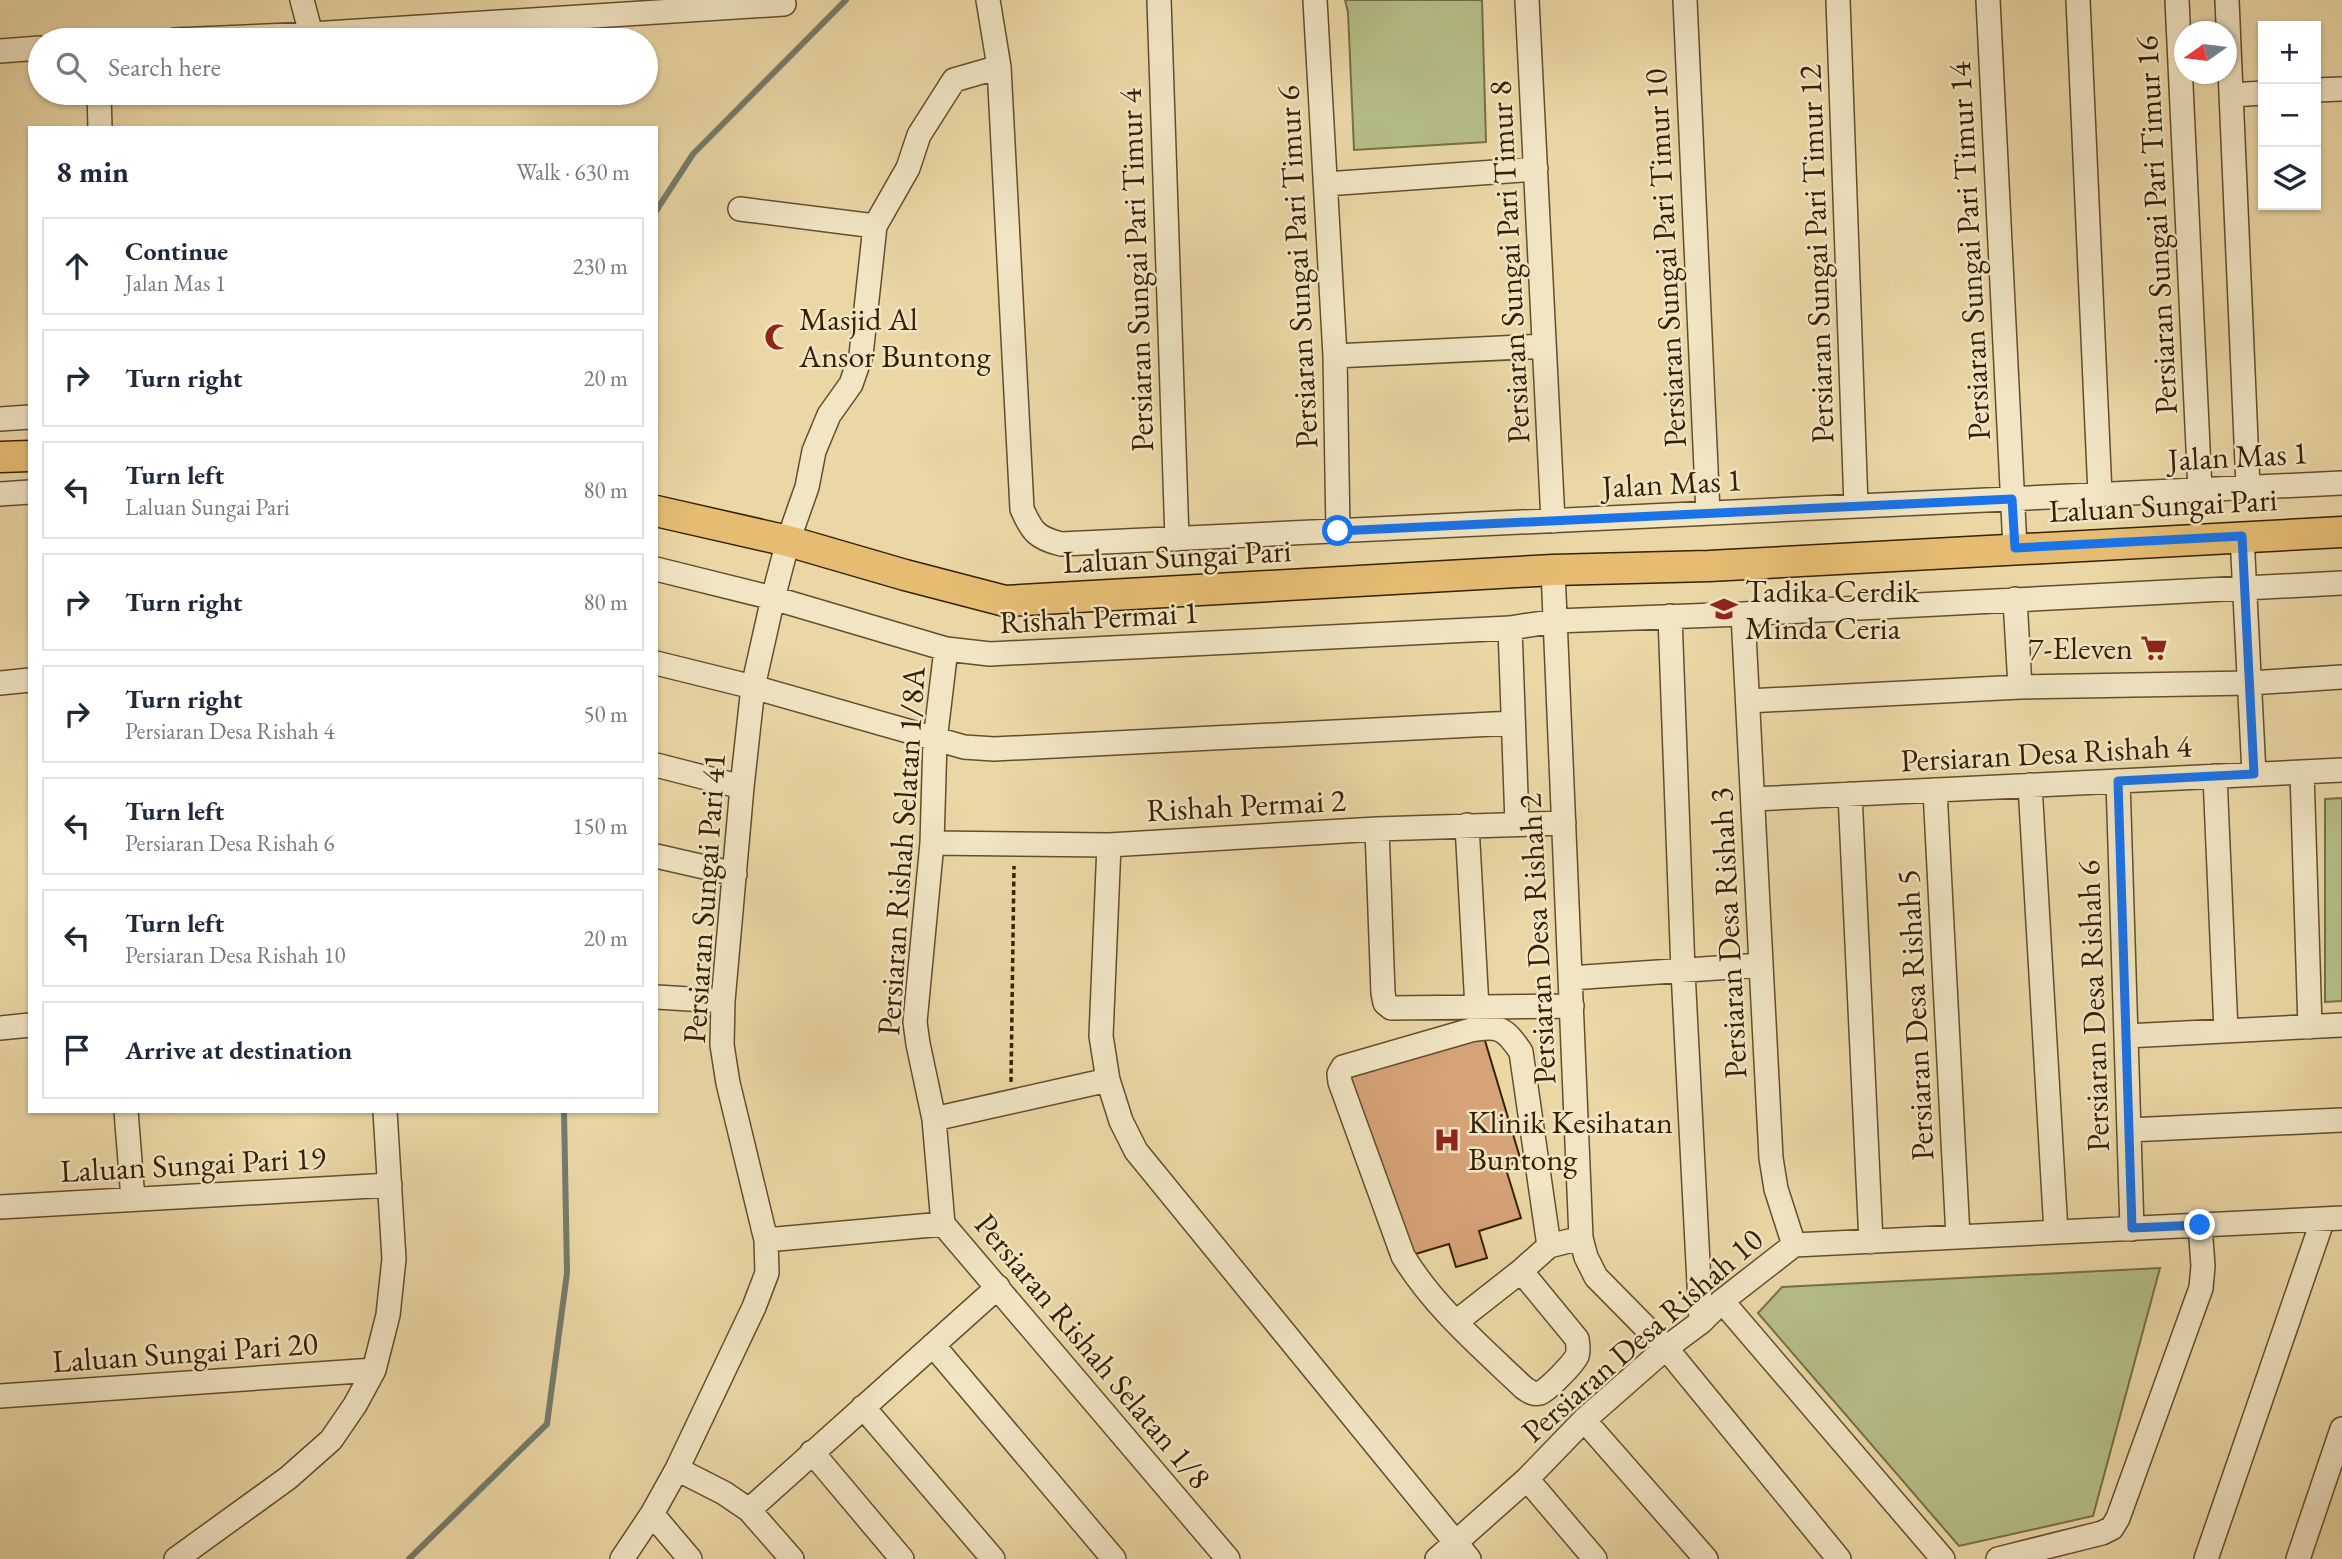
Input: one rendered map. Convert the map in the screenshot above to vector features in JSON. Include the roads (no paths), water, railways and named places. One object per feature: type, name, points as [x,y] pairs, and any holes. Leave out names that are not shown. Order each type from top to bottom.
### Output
[{"type":"main road","points":[[0,457],[28,456]]},
{"type":"main road","name":"Laluan Sungai Pari","points":[[658,511],[788,541],[1005,601],[1553,570],[1709,566],[2342,532]]},
{"type":"street","points":[[302,0],[309,28]]},
{"type":"street","points":[[740,209],[875,226],[908,168],[919,135],[954,79],[999,67],[988,0]]},
{"type":"street","name":"Persiaran Sungai Pari Timur 4","points":[[1159,0],[1177,539]]},
{"type":"street","name":"Persiaran Sungai Pari Timur 6","points":[[1315,0],[1335,356],[1338,531]]},
{"type":"street","name":"Persiaran Sungai Pari Timur 8","points":[[1527,0],[1553,521]]},
{"type":"street","name":"Persiaran Sungai Pari Timur 10","points":[[1685,0],[1708,513]]},
{"type":"street","name":"Persiaran Sungai Pari Timur 12","points":[[1838,0],[1856,506]]},
{"type":"street","name":"Persiaran Sungai Pari Timur 14","points":[[1989,0],[2015,548]]},
{"type":"street","points":[[2078,0],[2100,494]]},
{"type":"street","name":"Persiaran Sungai Pari Timur 16","points":[[2177,0],[2200,489]]},
{"type":"street","points":[[2227,0],[2248,487]]},
{"type":"street","points":[[409,28],[784,5]]},
{"type":"street","points":[[0,51],[28,49]]},
{"type":"street","name":"Jalan Mas 1","points":[[999,67],[1022,509],[1030,528],[1044,540],[1061,544],[1177,539],[2342,483]]},
{"type":"street","points":[[2321,90],[2342,89]]},
{"type":"street","points":[[2231,95],[2258,93]]},
{"type":"street","points":[[99,105],[100,126]]},
{"type":"street","points":[[1326,184],[1536,169]]},
{"type":"street","name":"Persiaran Sungai Pari 41","points":[[622,1559],[652,1514],[677,1469],[754,1307],[767,1273],[766,1240],[728,1083],[722,1045],[723,1001],[741,787],[753,687],[788,541],[807,487],[814,451],[830,415],[851,384],[861,355],[875,226]]},
{"type":"street","points":[[1335,356],[1544,346]]},
{"type":"street","points":[[0,419],[28,417]]},
{"type":"street","points":[[0,494],[28,492]]},
{"type":"street","points":[[2242,536],[2254,774]]},
{"type":"street","name":"Rishah Permai 1","points":[[658,569],[773,598],[946,649],[990,654],[1510,628],[1555,621],[2342,583]]},
{"type":"street","name":"Persiaran Desa Rishah 2","points":[[1553,570],[1581,1238],[1586,1257],[1596,1277],[1666,1348],[1839,1559]]},
{"type":"street","points":[[2015,599],[2020,687]]},
{"type":"street","name":"Persiaran Desa Rishah 3","points":[[1743,614],[1771,1158],[1776,1189],[1794,1245]]},
{"type":"street","points":[[1670,617],[1683,971],[1701,1322]]},
{"type":"street","points":[[1510,628],[1517,823]]},
{"type":"street","name":"Persiaran Rishah Selatan 1/8A","points":[[943,1223],[934,1119],[915,1022],[932,843],[935,741],[946,649]]},
{"type":"street","points":[[658,663],[753,687],[935,741],[994,750],[1513,723]]},
{"type":"street","points":[[1748,701],[2020,687],[2250,683],[2342,677]]},
{"type":"street","points":[[0,683],[28,680]]},
{"type":"street","points":[[658,766],[741,787]]},
{"type":"street","name":"Persiaran Desa Rishah 4","points":[[1753,799],[2342,770]]},
{"type":"street","points":[[2302,772],[2310,1027]]},
{"type":"street","points":[[2215,776],[2226,1031]]},
{"type":"street","name":"Persiaran Desa Rishah 6","points":[[2118,781],[2132,1228]]},
{"type":"street","points":[[2030,785],[2056,1232]]},
{"type":"street","name":"Persiaran Desa Rishah 5","points":[[1936,790],[1958,1237]]},
{"type":"street","points":[[1850,794],[1871,1242]]},
{"type":"street","name":"Rishah Permai 2","points":[[932,843],[1109,845],[1377,829],[1564,823]]},
{"type":"street","points":[[1467,825],[1477,1008]]},
{"type":"street","points":[[1377,829],[1385,1003],[1391,1008],[1400,1009],[1572,1006]]},
{"type":"street","points":[[1109,845],[1101,1035],[1108,1080],[1136,1151],[1462,1551]]},
{"type":"street","points":[[658,856],[735,874]]},
{"type":"street","points":[[1570,978],[1761,965]]},
{"type":"street","points":[[658,997],[723,1001]]},
{"type":"street","points":[[2126,1036],[2342,1025]]},
{"type":"street","points":[[0,1028],[28,1026]]},
{"type":"street","points":[[1521,1272],[1577,1339],[1576,1359],[1541,1393],[1532,1394],[1524,1388],[1456,1322],[1417,1280],[1402,1256],[1340,1082],[1339,1074],[1343,1067],[1471,1030],[1492,1026],[1508,1033],[1521,1052],[1549,1246]]},
{"type":"street","points":[[934,1119],[1108,1080]]},
{"type":"street","points":[[126,1113],[133,1199]]},
{"type":"street","points":[[176,1559],[288,1478],[331,1440],[355,1405],[374,1370],[388,1315],[394,1259],[385,1113]]},
{"type":"street","points":[[2129,1130],[2342,1119]]},
{"type":"street","name":"Laluan Sungai Pari 19","points":[[0,1207],[390,1185]]},
{"type":"street","points":[[2206,1559],[2333,1218]]},
{"type":"street","name":"Persiaran Desa Rishah 10","points":[[1437,1559],[1462,1551],[1584,1420],[1666,1348],[1701,1322],[1722,1301],[1794,1245],[2333,1218]]},
{"type":"street","name":"Persiaran Rishah Selatan 1/8","points":[[766,1240],[943,1223],[1228,1559]]},
{"type":"street","points":[[1998,1559],[2102,1533],[2112,1528],[2118,1518],[2200,1288],[2203,1266],[2200,1225]]},
{"type":"street","points":[[1456,1322],[1521,1272],[1549,1246],[1581,1238]]},
{"type":"street","points":[[749,1510],[998,1287]]},
{"type":"street","points":[[1722,1301],[1943,1559]]},
{"type":"street","points":[[933,1345],[1114,1559]]},
{"type":"street","name":"Laluan Sungai Pari 20","points":[[0,1396],[374,1370]]},
{"type":"street","points":[[863,1407],[993,1559]]},
{"type":"street","points":[[1584,1420],[1706,1559]]},
{"type":"street","points":[[2298,1559],[2342,1429]]},
{"type":"street","points":[[812,1452],[902,1559]]},
{"type":"street","points":[[677,1469],[724,1493],[749,1510],[792,1559]]},
{"type":"street","points":[[1527,1479],[1595,1559]]},
{"type":"street","points":[[652,1514],[690,1559]]},
{"type":"waterway","points":[[658,208],[693,154],[846,0]]},
{"type":"waterway","points":[[409,1559],[547,1424],[567,1273],[564,1113]]},
{"type":"place","name":"Masjid Al Ansor Buntong","points":[[778,337]]},
{"type":"place","name":"Tadika Cerdik Minda Ceria","points":[[1724,609]]},
{"type":"place","name":"7-Eleven","points":[[2154,648]]},
{"type":"place","name":"Klinik Kesihatan Buntong","points":[[1447,1140]]}]
